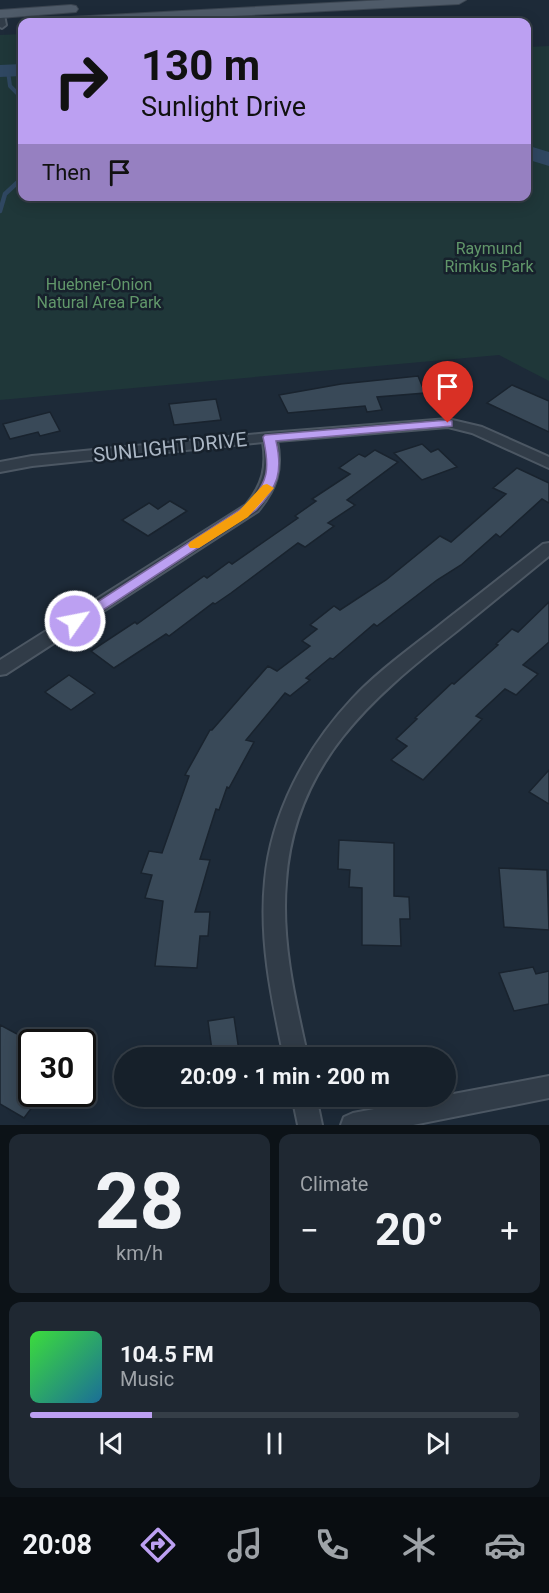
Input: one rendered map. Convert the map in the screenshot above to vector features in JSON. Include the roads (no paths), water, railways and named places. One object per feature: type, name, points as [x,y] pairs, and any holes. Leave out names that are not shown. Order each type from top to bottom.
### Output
[{"type":"main road","points":[[23,18],[224,0]]},
{"type":"main road","points":[[126,18],[459,0]]},
{"type":"main road","points":[[1,20],[18,18]]},
{"type":"main road","points":[[1,20],[18,23]]},
{"type":"street","name":"SUNLIGHT DRIVE","points":[[0,467],[32,461],[269,437],[448,423],[477,429],[549,463]]},
{"type":"street","points":[[0,669],[252,507],[264,494],[272,479],[274,457],[269,437]]},
{"type":"street","points":[[294,1047],[278,974],[273,912],[276,872],[284,834],[296,799],[312,766],[331,737],[381,682],[549,548]]},
{"type":"street","points":[[353,1125],[549,1087]]},
{"type":"street","points":[[306,1107],[310,1125]]},
{"type":"waterway","points":[[0,71],[18,70]]},
{"type":"waterway","points":[[8,71],[10,86],[18,94]]},
{"type":"waterway","points":[[531,154],[549,159]]},
{"type":"waterway","points":[[0,211],[5,194],[18,182]]},
{"type":"park label","name":"Raymund Rimkus Park","points":[[489,257]]},
{"type":"park label","name":"Huebner-Onion Natural Area Park","points":[[99,293]]}]
